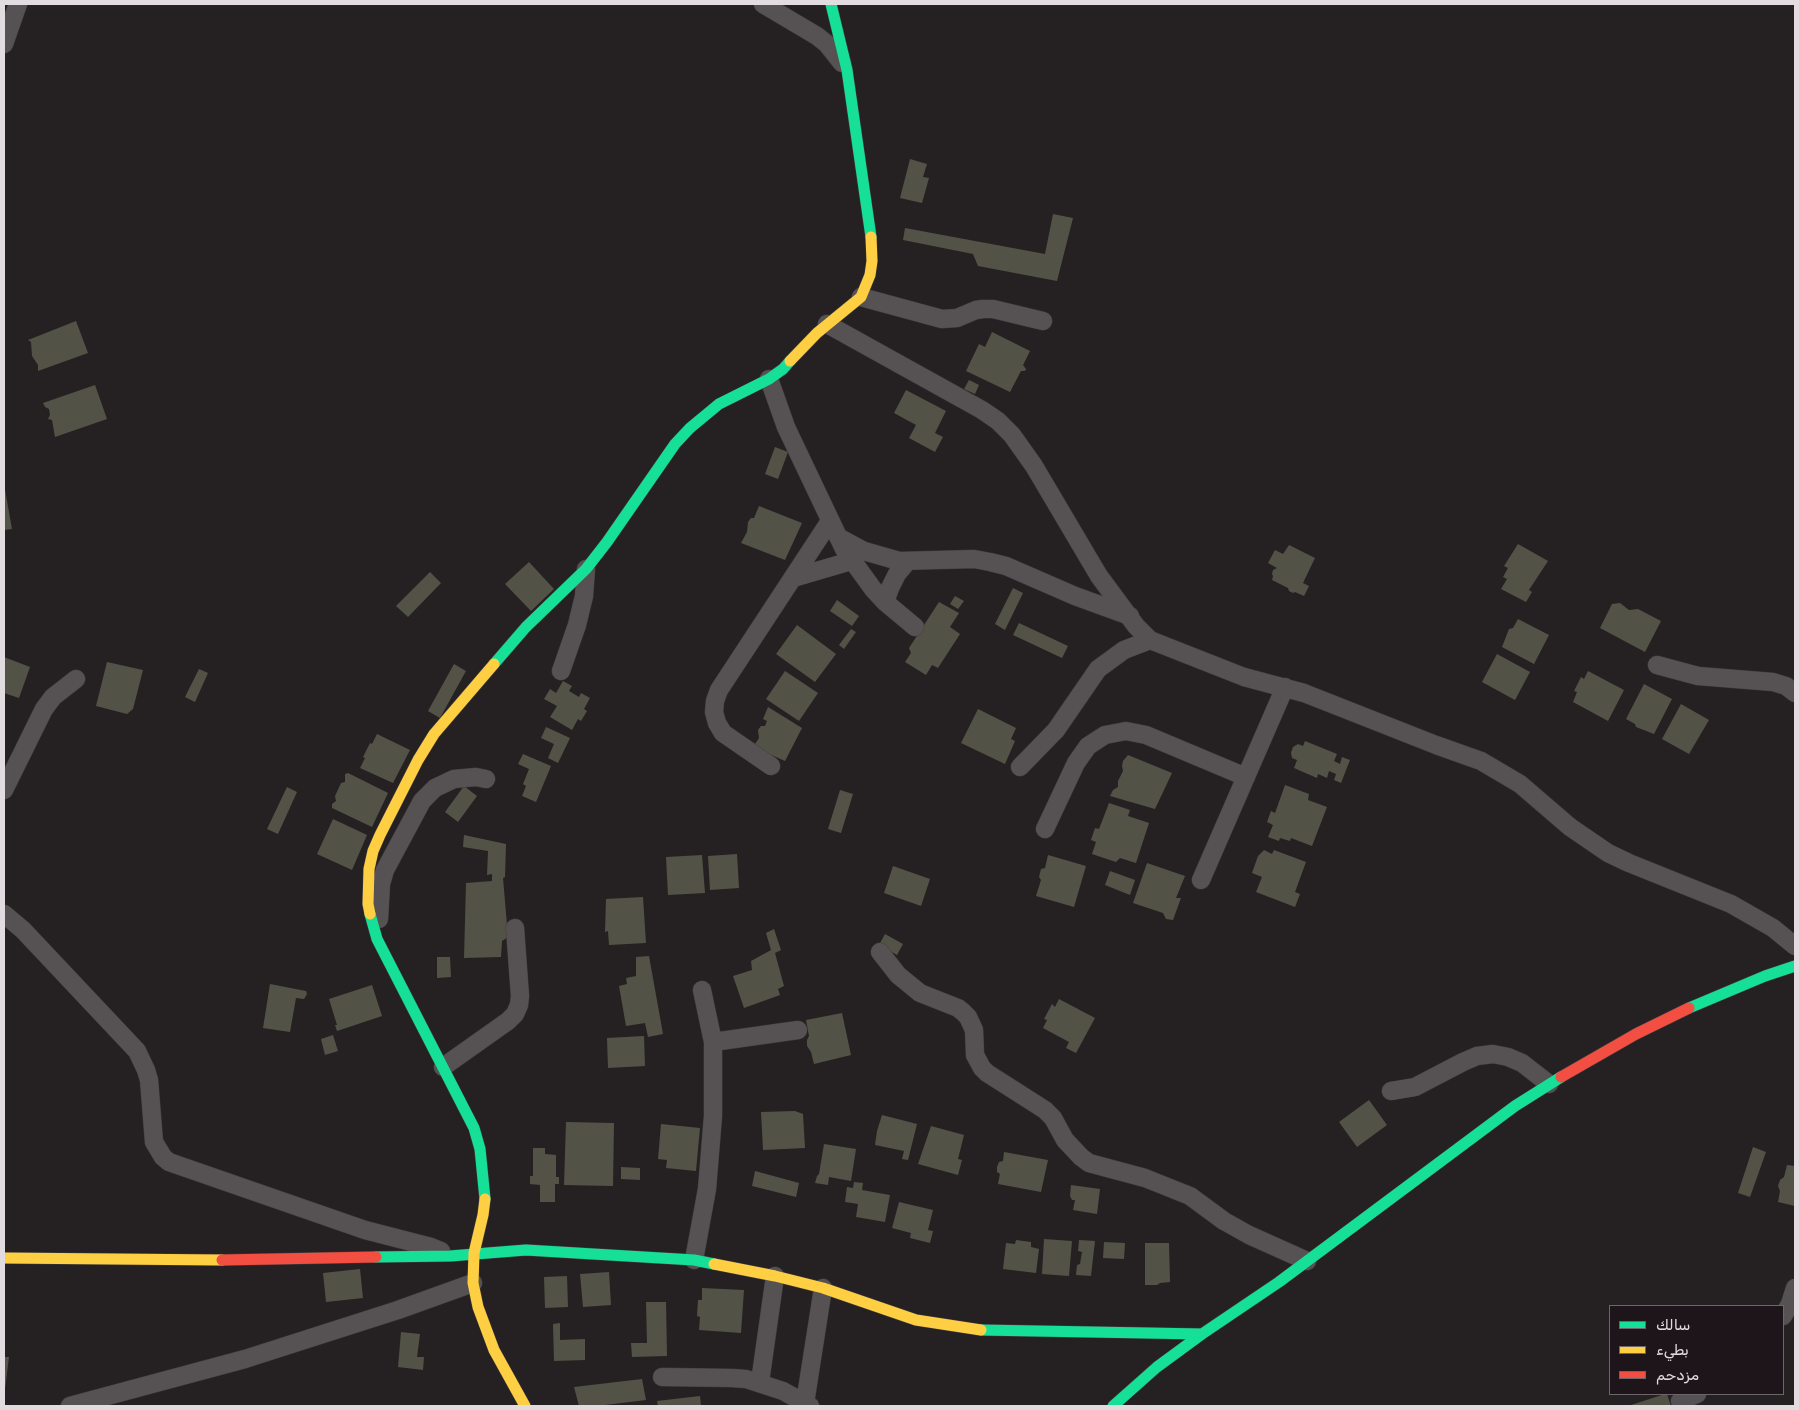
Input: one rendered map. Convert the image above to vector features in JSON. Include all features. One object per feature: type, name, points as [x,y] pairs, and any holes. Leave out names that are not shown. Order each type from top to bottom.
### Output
[{"type":"street","points":[[4,44],[18,4]]},
{"type":"street","points":[[762,4],[817,36],[827,44],[847,70]]},
{"type":"street","points":[[525,1406],[494,1350],[478,1306],[473,1283],[474,1253],[483,1215],[485,1194],[484,1172],[474,1128],[377,940],[368,904],[368,886],[373,852],[418,760],[434,734],[520,634],[586,568],[607,542],[675,444],[690,428],[719,404],[769,379],[782,369],[805,344],[861,297],[870,275],[872,247],[847,70],[831,4]]},
{"type":"street","points":[[861,297],[942,319],[957,318],[976,310],[993,309],[1043,322]]},
{"type":"street","points":[[827,324],[982,410],[1005,428],[1024,450],[1088,559],[1143,634],[1150,640],[1244,677],[1304,692],[1480,761],[1520,784],[1570,827],[1608,853],[1731,904],[1773,928],[1795,946]]},
{"type":"street","points":[[769,379],[786,427],[851,561],[861,576],[885,602],[915,628]]},
{"type":"street","points":[[771,766],[723,733],[717,723],[714,712],[715,701],[719,690],[830,521]]},
{"type":"street","points":[[838,537],[864,551],[881,557],[907,562],[974,559],[1006,566],[1075,596],[1130,616]]},
{"type":"street","points":[[793,578],[851,561]]},
{"type":"street","points":[[885,602],[897,574],[907,562]]},
{"type":"street","points":[[561,671],[577,625],[584,596],[586,568]]},
{"type":"street","points":[[1020,767],[1056,730],[1098,669],[1124,650],[1150,640]]},
{"type":"street","points":[[1657,665],[1698,676],[1772,682],[1786,686],[1795,693]]},
{"type":"street","points":[[4,790],[44,709],[53,697],[76,679]]},
{"type":"street","points":[[1201,880],[1285,687]]},
{"type":"street","points":[[1045,829],[1076,763],[1088,746],[1105,735],[1126,731],[1146,735],[1246,777]]},
{"type":"street","points":[[377,940],[383,876],[422,801],[435,788],[454,779],[476,777],[486,779]]},
{"type":"street","points":[[4,914],[22,930],[137,1051],[149,1080],[154,1142],[163,1157],[170,1162],[365,1230],[432,1247],[450,1256]]},
{"type":"street","points":[[443,1067],[515,1014],[519,1006],[520,996],[515,928]]},
{"type":"street","points":[[880,952],[898,975],[920,993],[958,1008],[963,1012],[974,1030],[975,1056],[982,1068],[1045,1110],[1053,1118],[1065,1140],[1080,1157],[1089,1163],[1152,1180],[1190,1196],[1232,1226],[1307,1261]]},
{"type":"street","points":[[1113,1406],[1157,1367],[1279,1282],[1403,1191],[1458,1147],[1549,1084],[1636,1034],[1700,1003],[1765,976],[1795,966]]},
{"type":"street","points":[[694,1260],[707,1189],[713,1125],[713,1042],[702,990]]},
{"type":"street","points":[[713,1042],[798,1030]]},
{"type":"street","points":[[1391,1091],[1415,1087],[1477,1056],[1493,1054],[1508,1056],[1522,1063],[1549,1084]]},
{"type":"street","points":[[4,1258],[199,1260],[450,1256],[526,1250],[694,1260],[775,1276],[823,1288],[916,1320],[965,1329],[1202,1334]]},
{"type":"street","points":[[760,1382],[775,1276]]},
{"type":"street","points":[[70,1406],[245,1359],[390,1313],[473,1283]]},
{"type":"street","points":[[662,1377],[732,1378],[760,1382],[808,1404],[823,1288]]},
{"type":"street","points":[[1784,1314],[1790,1304],[1795,1288]]},
{"type":"street","points":[[1680,1401],[1695,1395]]},
{"type":"building","points":[[910,159],[927,164],[923,177],[929,178],[922,203],[900,198]]},
{"type":"building","points":[[1053,214],[1073,218],[1057,281],[978,266],[973,254],[903,240],[905,228],[1045,254]]},
{"type":"building","points":[[76,321],[88,353],[38,371],[38,365],[32,356],[31,342],[28,340]]},
{"type":"building","points":[[992,332],[1030,351],[1023,365],[1026,369],[1021,371],[1010,392],[966,371],[979,344],[985,347]]},
{"type":"building","points":[[969,380],[979,385],[975,394],[964,389]]},
{"type":"building","points":[[95,385],[107,419],[55,437],[52,420],[48,419],[50,415],[49,409],[43,403]]},
{"type":"building","points":[[906,390],[946,411],[935,433],[943,437],[935,452],[909,438],[916,425],[894,413]]},
{"type":"building","points":[[775,447],[788,452],[778,479],[765,474]]},
{"type":"building","points":[[4,484],[12,529],[4,530]]},
{"type":"building","points":[[759,506],[802,523],[785,560],[741,543],[747,532],[748,522],[751,518],[754,518]]},
{"type":"building","points":[[1518,544],[1548,561],[1529,590],[1532,592],[1526,602],[1501,589],[1507,579],[1503,577],[1508,568],[1504,566]]},
{"type":"building","points":[[1289,545],[1315,558],[1303,583],[1309,586],[1304,596],[1289,591],[1288,588],[1272,580],[1273,570],[1277,568],[1268,563],[1275,550],[1283,554]]},
{"type":"building","points":[[529,562],[554,589],[531,611],[505,584]]},
{"type":"building","points":[[430,572],[441,583],[408,617],[396,606]]},
{"type":"building","points":[[1013,588],[1023,593],[1005,630],[995,624]]},
{"type":"building","points":[[955,596],[964,601],[958,609],[950,604]]},
{"type":"building","points":[[837,600],[859,616],[852,626],[830,611]]},
{"type":"building","points":[[939,602],[959,613],[950,627],[960,634],[938,668],[932,665],[926,675],[905,662],[911,653],[909,648]]},
{"type":"building","points":[[1620,603],[1629,610],[1638,609],[1661,621],[1645,652],[1600,628],[1612,604]]},
{"type":"building","points":[[1518,619],[1549,635],[1534,664],[1502,647],[1509,629],[1513,628]]},
{"type":"building","points":[[1019,623],[1068,646],[1062,658],[1013,635]]},
{"type":"building","points":[[797,625],[836,654],[815,682],[776,654]]},
{"type":"building","points":[[851,629],[856,632],[844,649],[839,645]]},
{"type":"building","points":[[1497,654],[1530,672],[1515,700],[1482,682]]},
{"type":"building","points":[[4,657],[30,667],[19,698],[4,693]]},
{"type":"building","points":[[107,662],[143,670],[133,709],[127,714],[96,706]]},
{"type":"building","points":[[454,664],[466,671],[440,718],[428,711]]},
{"type":"building","points":[[199,669],[208,673],[195,702],[185,697]]},
{"type":"building","points":[[785,671],[818,693],[799,721],[766,699]]},
{"type":"building","points":[[1588,671],[1624,690],[1608,721],[1573,702],[1577,692],[1574,691],[1581,677],[1584,679]]},
{"type":"building","points":[[563,681],[572,686],[569,691],[579,697],[581,693],[590,698],[584,709],[587,711],[581,721],[578,719],[572,730],[550,717],[557,706],[544,699],[550,689],[556,693]]},
{"type":"building","points":[[1644,684],[1672,699],[1654,734],[1636,727],[1635,724],[1626,719]]},
{"type":"building","points":[[1681,704],[1709,720],[1689,754],[1662,739]]},
{"type":"building","points":[[768,707],[802,728],[785,761],[753,747],[759,738],[758,730],[761,726],[765,726],[767,721],[763,719]]},
{"type":"building","points":[[978,709],[1016,728],[1011,739],[1015,741],[1005,764],[961,743]]},
{"type":"building","points":[[546,727],[570,738],[558,763],[548,758],[554,744],[541,738]]},
{"type":"building","points":[[377,734],[410,750],[393,783],[360,768],[370,743],[372,744]]},
{"type":"building","points":[[1305,741],[1337,754],[1334,761],[1340,764],[1342,757],[1350,760],[1341,783],[1334,780],[1336,774],[1329,771],[1327,778],[1318,774],[1317,778],[1294,768],[1297,760],[1292,758],[1293,747],[1298,744],[1303,746]]},
{"type":"building","points":[[523,754],[551,766],[536,802],[522,796],[526,786],[523,784],[529,769],[518,764]]},
{"type":"building","points":[[1128,755],[1172,773],[1155,809],[1110,796],[1113,790],[1118,787],[1118,781],[1123,771],[1123,761]]},
{"type":"building","points":[[348,773],[388,793],[372,827],[332,808],[341,783],[345,782],[345,774]]},
{"type":"building","points":[[1285,785],[1309,794],[1308,800],[1327,807],[1312,846],[1291,838],[1290,841],[1280,838],[1279,841],[1268,837],[1273,825],[1267,822],[1271,811],[1275,813]]},
{"type":"building","points":[[464,786],[477,796],[458,822],[445,812]]},
{"type":"building","points":[[287,787],[297,792],[278,834],[267,829]]},
{"type":"building","points":[[840,790],[853,794],[841,833],[828,829]]},
{"type":"building","points":[[1109,803],[1130,810],[1128,816],[1149,823],[1136,863],[1120,858],[1116,862],[1092,854],[1096,842],[1091,840],[1095,828],[1099,829]]},
{"type":"building","points":[[333,819],[367,835],[352,870],[317,854]]},
{"type":"building","points":[[464,835],[506,844],[505,877],[503,878],[508,937],[502,941],[501,957],[464,958],[466,883],[492,881],[492,874],[487,875],[488,851],[463,847]]},
{"type":"building","points":[[1264,850],[1272,854],[1274,850],[1306,862],[1295,892],[1300,894],[1295,907],[1256,892],[1262,877],[1252,873],[1258,856]]},
{"type":"building","points":[[737,854],[739,888],[710,890],[708,856]]},
{"type":"building","points":[[702,855],[705,893],[668,895],[666,857]]},
{"type":"building","points":[[1048,855],[1086,866],[1074,907],[1036,896],[1041,880],[1039,877],[1041,869],[1045,868]]},
{"type":"building","points":[[1147,863],[1185,876],[1176,898],[1181,898],[1173,920],[1166,919],[1163,913],[1133,903]]},
{"type":"building","points":[[893,866],[930,879],[921,906],[884,893]]},
{"type":"building","points":[[1110,871],[1135,880],[1130,895],[1105,885]]},
{"type":"building","points":[[643,897],[646,943],[609,945],[608,931],[605,932],[606,899]]},
{"type":"building","points":[[774,929],[781,950],[775,953],[784,986],[778,989],[780,995],[744,1008],[733,976],[752,970],[751,961],[771,950],[766,933]]},
{"type":"building","points":[[885,934],[903,944],[897,955],[879,945]]},
{"type":"building","points":[[649,956],[663,1034],[648,1037],[645,1023],[626,1026],[619,986],[627,984],[626,978],[636,976],[636,957]]},
{"type":"building","points":[[437,957],[450,957],[451,977],[437,978]]},
{"type":"building","points":[[270,984],[306,991],[307,994],[304,999],[296,998],[290,1032],[263,1028]]},
{"type":"building","points":[[372,985],[382,1016],[337,1031],[329,999]]},
{"type":"building","points":[[1059,999],[1095,1018],[1076,1053],[1066,1048],[1069,1042],[1043,1028],[1047,1020],[1044,1019],[1052,1004],[1055,1007]]},
{"type":"building","points":[[842,1013],[851,1055],[814,1064],[811,1052],[807,1046],[809,1036],[806,1020]]},
{"type":"building","points":[[333,1035],[338,1051],[325,1055],[321,1039]]},
{"type":"building","points":[[644,1036],[645,1066],[608,1068],[607,1038]]},
{"type":"building","points":[[1369,1100],[1387,1125],[1357,1147],[1339,1122]]},
{"type":"building","points":[[795,1111],[803,1114],[805,1148],[763,1150],[761,1112]]},
{"type":"building","points":[[882,1115],[917,1124],[908,1160],[902,1159],[904,1151],[875,1145]]},
{"type":"building","points":[[566,1122],[614,1123],[613,1186],[564,1185]]},
{"type":"building","points":[[661,1124],[700,1128],[696,1171],[666,1168],[667,1160],[658,1159]]},
{"type":"building","points":[[931,1126],[964,1135],[958,1159],[962,1160],[958,1175],[918,1164]]},
{"type":"building","points":[[824,1144],[856,1149],[851,1181],[829,1177],[828,1185],[815,1183],[819,1174]]},
{"type":"building","points":[[1753,1147],[1766,1152],[1750,1197],[1738,1193]]},
{"type":"building","points":[[533,1148],[545,1148],[545,1154],[556,1155],[556,1177],[559,1177],[559,1184],[555,1184],[555,1202],[540,1202],[540,1185],[530,1184],[530,1176],[533,1176]]},
{"type":"building","points":[[1004,1152],[1048,1160],[1041,1192],[998,1184],[1000,1174],[997,1172],[997,1167],[999,1162],[1003,1161]]},
{"type":"building","points":[[1787,1165],[1795,1166],[1795,1206],[1778,1202],[1780,1191],[1778,1186],[1780,1180],[1784,1177]]},
{"type":"building","points":[[621,1167],[640,1168],[640,1180],[621,1179]]},
{"type":"building","points":[[755,1171],[799,1183],[796,1197],[752,1186]]},
{"type":"building","points":[[854,1182],[863,1183],[862,1190],[890,1195],[885,1222],[856,1217],[858,1204],[845,1202],[847,1187],[853,1188]]},
{"type":"building","points":[[1071,1185],[1100,1189],[1097,1214],[1073,1210],[1075,1200],[1072,1200],[1070,1196]]},
{"type":"building","points":[[899,1202],[933,1210],[928,1230],[933,1231],[930,1243],[910,1238],[911,1233],[892,1228]]},
{"type":"building","points":[[1044,1239],[1072,1241],[1069,1276],[1042,1274]]},
{"type":"building","points":[[1016,1240],[1031,1242],[1031,1247],[1039,1249],[1036,1273],[1003,1269],[1006,1243],[1015,1244]]},
{"type":"building","points":[[1079,1240],[1095,1241],[1091,1276],[1076,1275],[1077,1265],[1080,1264],[1082,1252],[1078,1251]]},
{"type":"building","points":[[1104,1242],[1125,1243],[1124,1259],[1103,1258]]},
{"type":"building","points":[[1145,1243],[1169,1243],[1170,1282],[1145,1285]]},
{"type":"building","points":[[360,1269],[363,1298],[326,1302],[323,1273]]},
{"type":"building","points":[[609,1272],[611,1305],[583,1307],[580,1274]]},
{"type":"building","points":[[567,1276],[568,1307],[545,1308],[544,1277]]},
{"type":"building","points":[[702,1288],[744,1290],[741,1333],[699,1330],[700,1317],[697,1316],[698,1300],[702,1300]]},
{"type":"building","points":[[646,1302],[666,1302],[667,1356],[632,1357],[631,1343],[647,1343]]},
{"type":"building","points":[[560,1323],[560,1340],[585,1339],[585,1360],[554,1361],[553,1324]]},
{"type":"building","points":[[401,1332],[420,1334],[417,1357],[424,1357],[423,1370],[398,1367]]},
{"type":"building","points":[[4,1357],[9,1357],[5,1389],[4,1389]]},
{"type":"building","points":[[642,1379],[646,1400],[597,1406],[579,1406],[574,1387]]},
{"type":"building","points":[[1667,1395],[1671,1406],[1628,1406]]},
{"type":"building","points":[[700,1396],[701,1406],[658,1406],[657,1401]]},
{"type":"traffic: fast","points":[[831,4],[847,70],[871,237]]},
{"type":"traffic: fast","points":[[494,664],[526,627],[586,569],[675,444],[690,428],[719,404],[769,379],[783,369],[790,361]]},
{"type":"traffic: fast","points":[[370,914],[377,939],[474,1128],[480,1149],[485,1199]]},
{"type":"traffic: fast","points":[[1689,1008],[1765,976],[1795,966]]},
{"type":"traffic: fast","points":[[1113,1406],[1157,1367],[1279,1282],[1515,1106],[1561,1077]]},
{"type":"traffic: fast","points":[[376,1257],[450,1256],[526,1250],[694,1260],[714,1264]]},
{"type":"traffic: fast","points":[[981,1330],[1202,1334]]},
{"type":"traffic: slow","points":[[790,361],[817,333],[861,297],[870,275],[872,261],[871,237]]},
{"type":"traffic: slow","points":[[370,914],[368,904],[369,869],[373,851],[380,835],[418,760],[434,734],[494,664]]},
{"type":"traffic: slow","points":[[485,1199],[474,1253],[473,1283],[478,1307],[494,1350],[525,1406]]},
{"type":"traffic: slow","points":[[4,1258],[222,1260]]},
{"type":"traffic: slow","points":[[714,1264],[823,1288],[916,1320],[981,1330]]},
{"type":"traffic: jam","points":[[1561,1077],[1636,1034],[1689,1008]]},
{"type":"traffic: jam","points":[[222,1260],[376,1257]]}]
